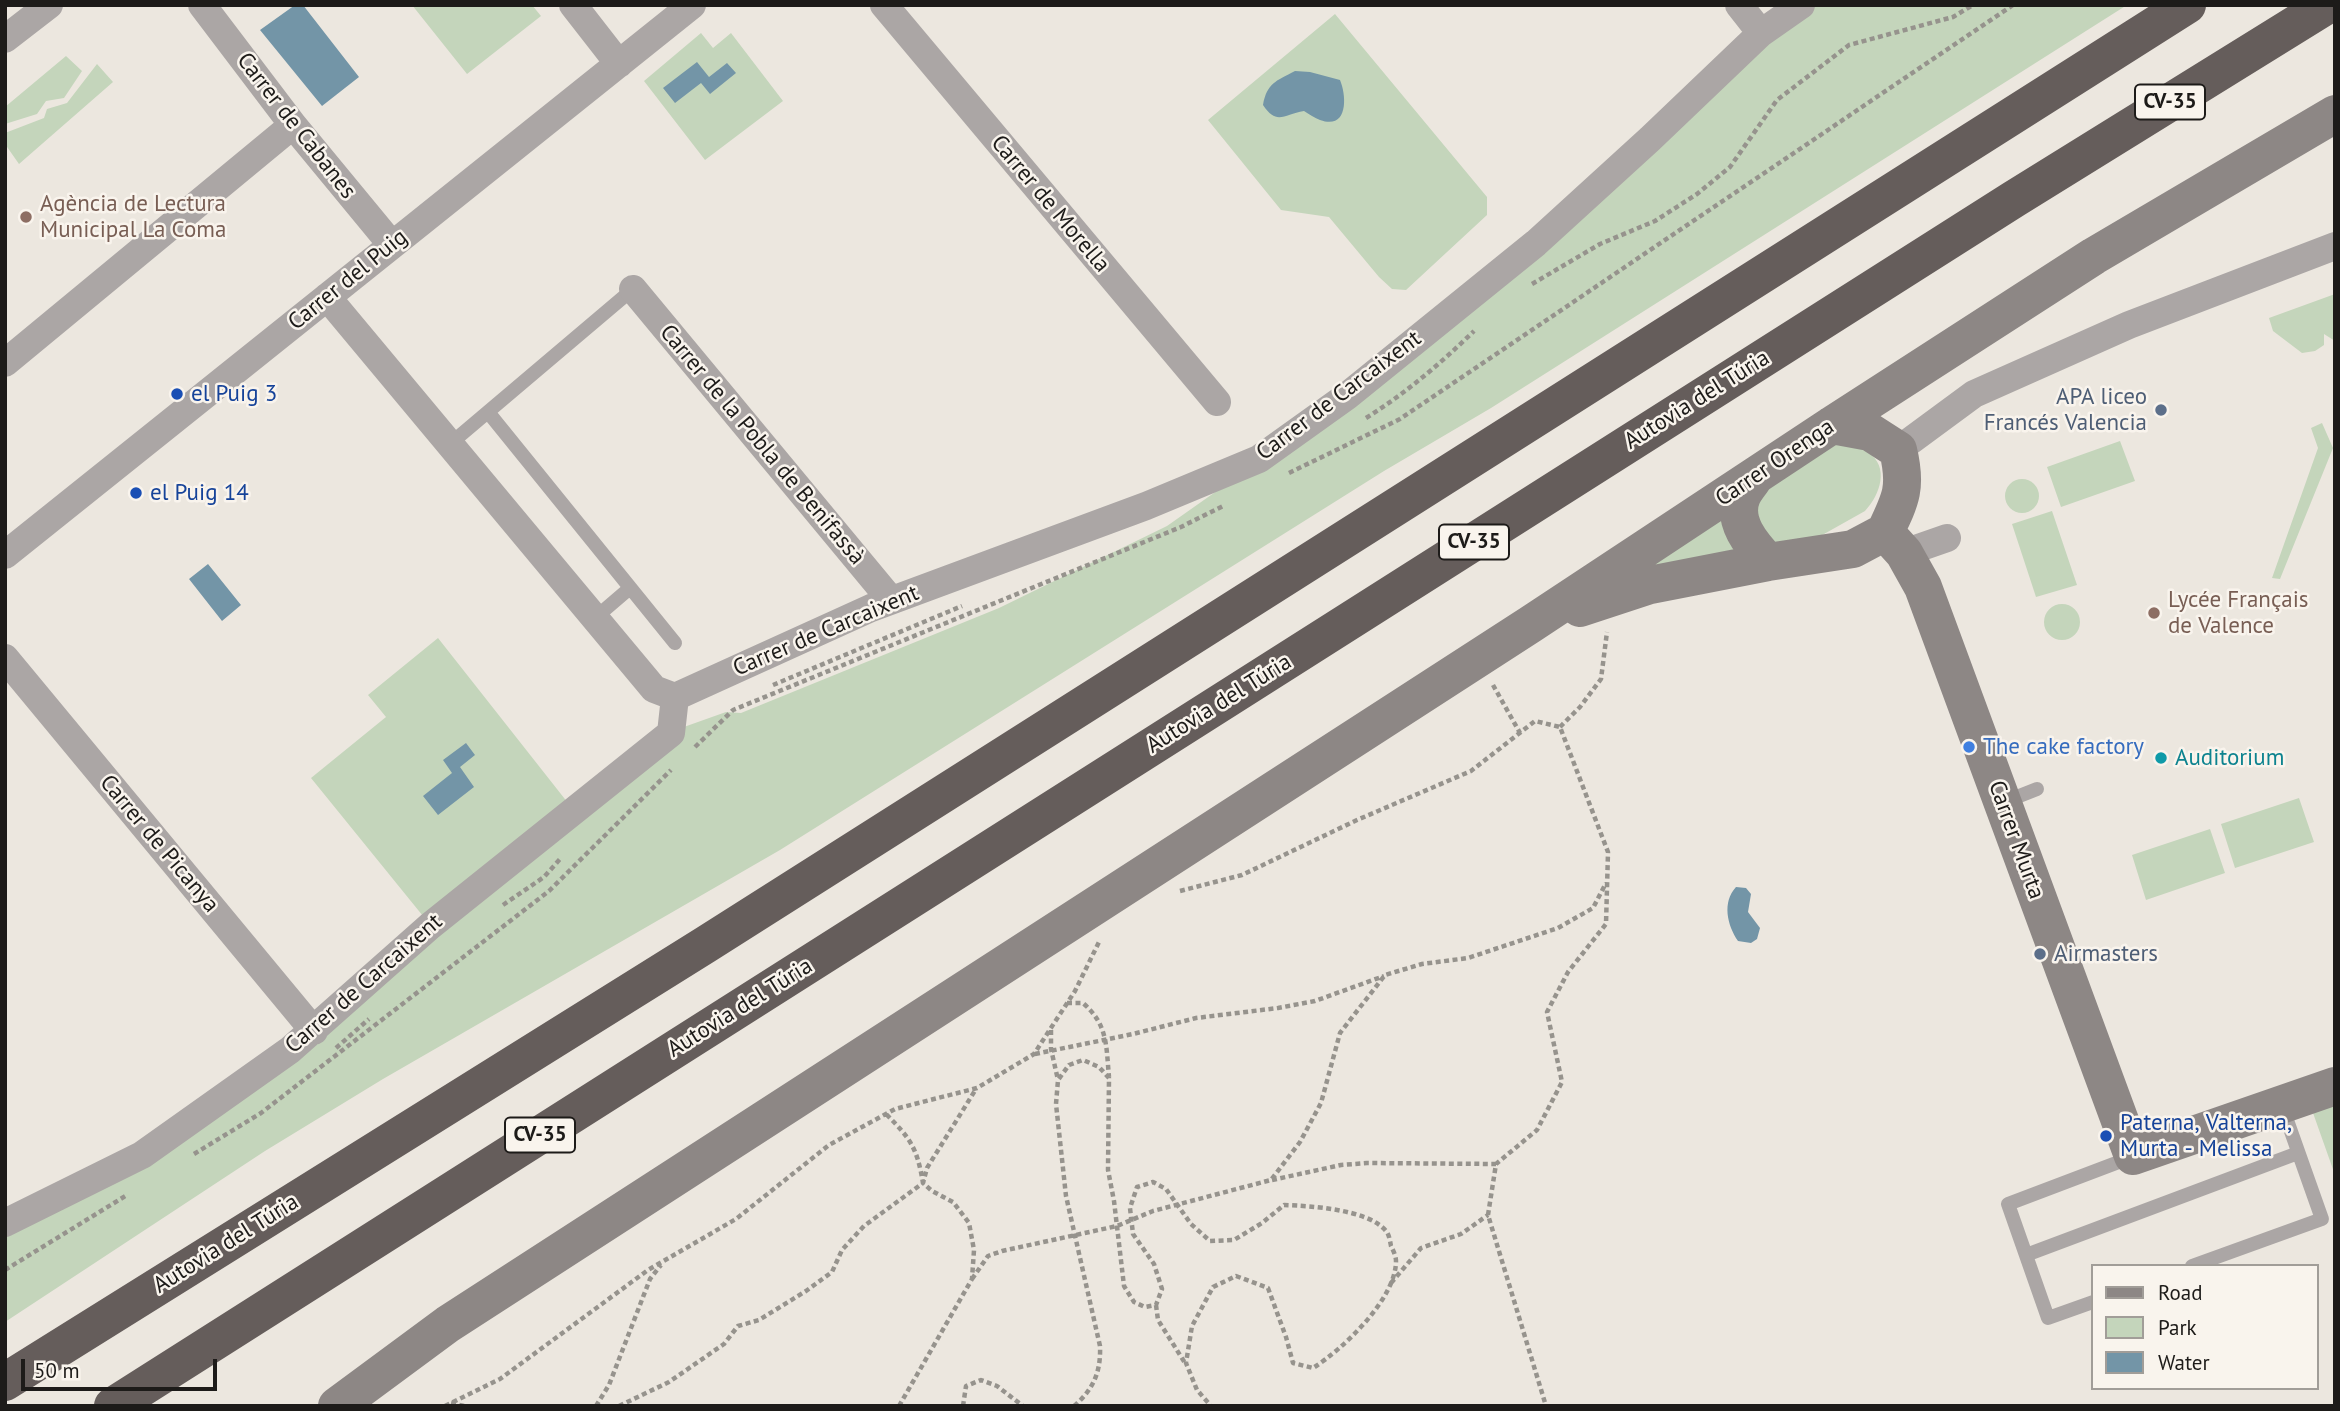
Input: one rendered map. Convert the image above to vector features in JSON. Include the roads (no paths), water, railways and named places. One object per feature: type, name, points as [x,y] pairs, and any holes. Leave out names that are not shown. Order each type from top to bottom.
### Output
[{"type":"highway","name":"Autovia del Túria","points":[[11,1376],[752,915],[2186,5]]},
{"type":"highway","name":"Autovia del Túria","points":[[113,1406],[139,1395],[2002,206],[2327,5]]},
{"type":"street","points":[[5,39],[49,5]]},
{"type":"street","name":"Carrer de Cabanes","points":[[202,5],[293,125],[391,245]]},
{"type":"street","points":[[573,5],[619,64]]},
{"type":"street","name":"Carrer del Puig","points":[[5,555],[692,5]]},
{"type":"street","name":"Carrer de Morella","points":[[884,5],[1217,402]]},
{"type":"street","points":[[1739,5],[1761,33]]},
{"type":"street","name":"Carrer de Carcaixent","points":[[5,1223],[142,1154],[290,1051],[430,926],[671,733],[675,697],[891,600],[1146,506],[1259,459],[1347,396],[1536,243],[1761,33],[1801,5]]},
{"type":"street","name":"Carrer Orenga","points":[[1531,624],[2094,256],[2335,114]]},
{"type":"street","points":[[5,363],[293,125]]},
{"type":"street","points":[[1898,450],[1974,394],[2129,326],[2335,246]]},
{"type":"street","name":"Carrer de la Pobla de Benifassà","points":[[633,289],[891,600]]},
{"type":"street","points":[[327,297],[654,689],[675,697]]},
{"type":"street","points":[[1832,425],[1870,432],[1898,450],[1905,476],[1897,508],[1895,543]]},
{"type":"street","points":[[1755,476],[1741,498],[1740,520],[1751,544],[1768,562]]},
{"type":"street","points":[[337,1406],[448,1324],[1531,624],[1650,585],[1768,562],[1947,538]]},
{"type":"street","name":"Carrer Murta","points":[[1895,543],[1923,587],[2020,796],[2133,1156]]},
{"type":"street","name":"Carrer de Picanya","points":[[5,658],[314,1031]]},
{"type":"street","points":[[2133,1156],[2335,1086]]},
{"type":"lane","points":[[450,444],[633,289]]},
{"type":"lane","points":[[488,412],[674,643]]},
{"type":"lane","points":[[595,618],[630,588]]},
{"type":"lane","points":[[2198,1264],[2322,1219],[2282,1105]]},
{"type":"lane","points":[[2026,1255],[2298,1153]]},
{"type":"lane","points":[[2092,1302],[2048,1318],[2008,1204],[2133,1156]]},
{"type":"water","points":[[295,5],[303,5],[359,77],[322,106],[260,30]]},
{"type":"water","points":[[697,62],[709,77],[727,63],[736,73],[710,94],[701,83],[675,103],[663,88]]},
{"type":"water","points":[[1295,71],[1340,80],[1344,103],[1336,120],[1320,120],[1304,111],[1277,117],[1268,111],[1263,105],[1270,87]]},
{"type":"water","points":[[208,564],[241,605],[222,621],[189,579]]},
{"type":"water","points":[[466,743],[475,755],[460,767],[474,787],[438,815],[423,796],[452,773],[443,760]]},
{"type":"water","points":[[1736,887],[1746,888],[1751,894],[1748,912],[1760,928],[1757,939],[1751,943],[1738,941],[1729,921],[1729,900]]},
{"type":"place","name":"Agència de Lectura Municipal La Coma","points":[[26,217]]},
{"type":"place","name":"el Puig 3","points":[[177,394]]},
{"type":"place","name":"APA liceo Francés Valencia","points":[[2161,410]]},
{"type":"place","name":"el Puig 14","points":[[136,493]]},
{"type":"place","name":"Lycée Français de Valence","points":[[2154,613]]},
{"type":"place","name":"The cake factory","points":[[1969,747]]},
{"type":"place","name":"Auditorium","points":[[2161,758]]},
{"type":"place","name":"Airmasters","points":[[2040,954]]},
{"type":"place","name":"Paterna, Valterna, Murta - Melissa","points":[[2106,1136]]}]
